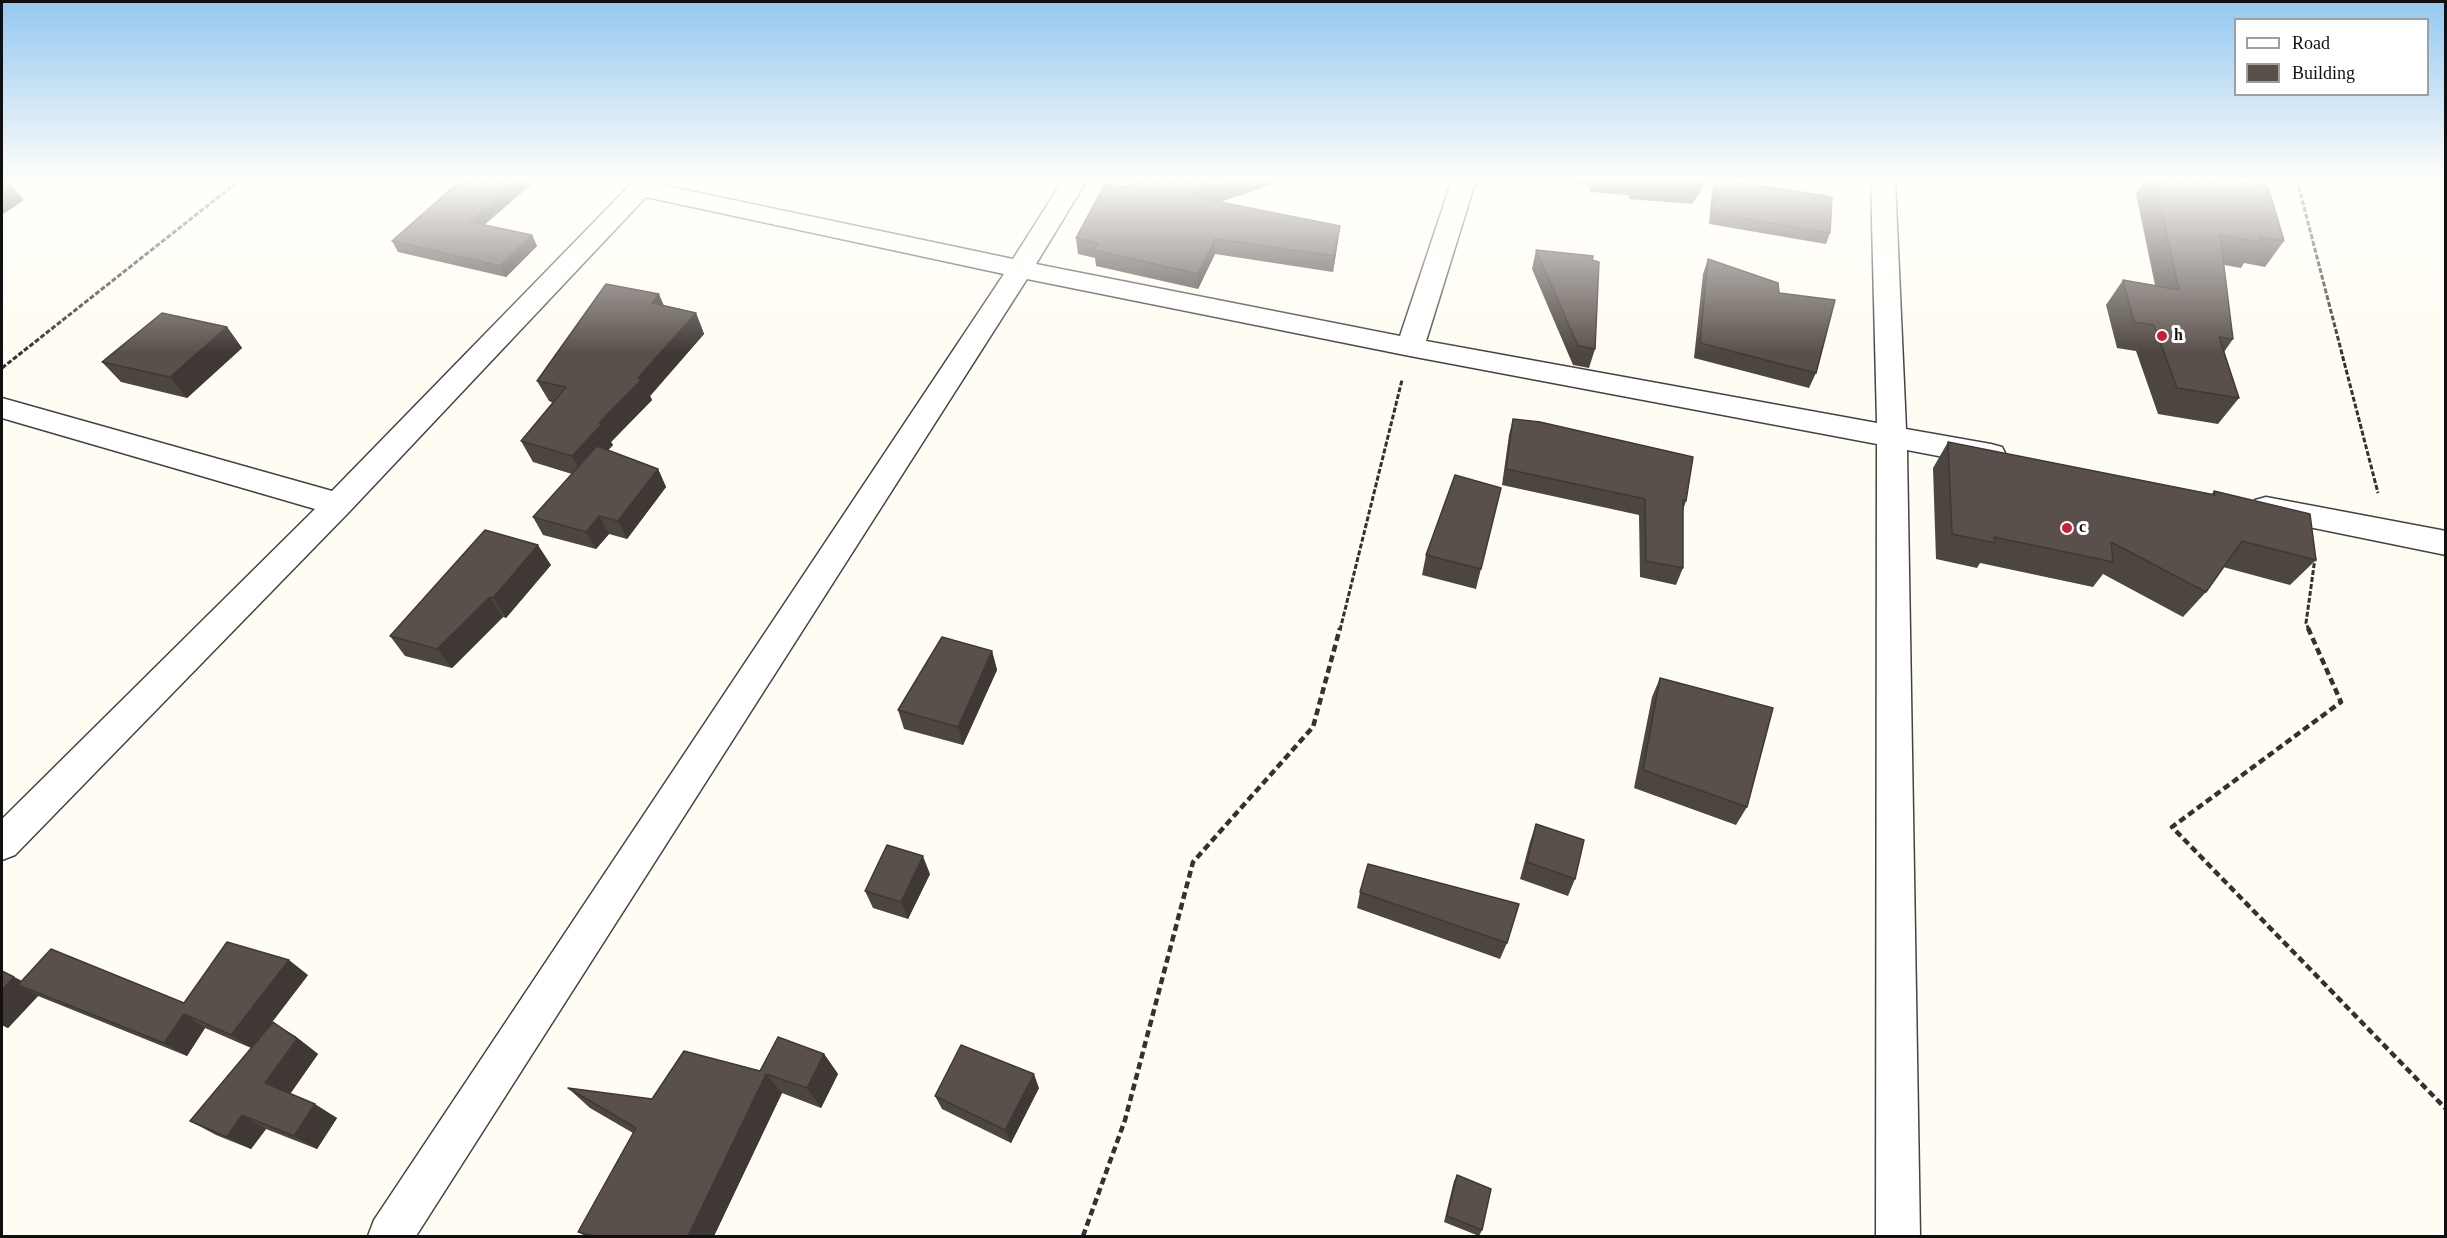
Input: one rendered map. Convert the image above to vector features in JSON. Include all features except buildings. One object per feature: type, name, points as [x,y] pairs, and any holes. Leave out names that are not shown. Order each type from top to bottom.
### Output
[{"type":"street","points":[[2,843],[338,504],[593,238]]},
{"type":"street","points":[[882,238],[1020,269],[1410,347],[2019,460]]},
{"type":"street","points":[[390,1236],[1039,238]]},
{"type":"street","points":[[1410,347],[1445,238]]},
{"type":"street","points":[[1885,238],[1892,435],[1898,1236]]},
{"type":"street","points":[[2,408],[338,504]]},
{"type":"street","points":[[2238,503],[2445,543]]},
{"type":"path","points":[[2,368],[167,238]]},
{"type":"path","points":[[2312,238],[2389,532]]},
{"type":"path","points":[[1083,1236],[1125,1120],[1193,862],[1313,727],[1356,571],[1410,347]]},
{"type":"path","points":[[2316,547],[2306,623],[2342,702],[2172,827],[2445,1109]]},
{"type":"place","name":"h","points":[[2162,336]]},
{"type":"place","name":"c","points":[[2067,528]]}]
